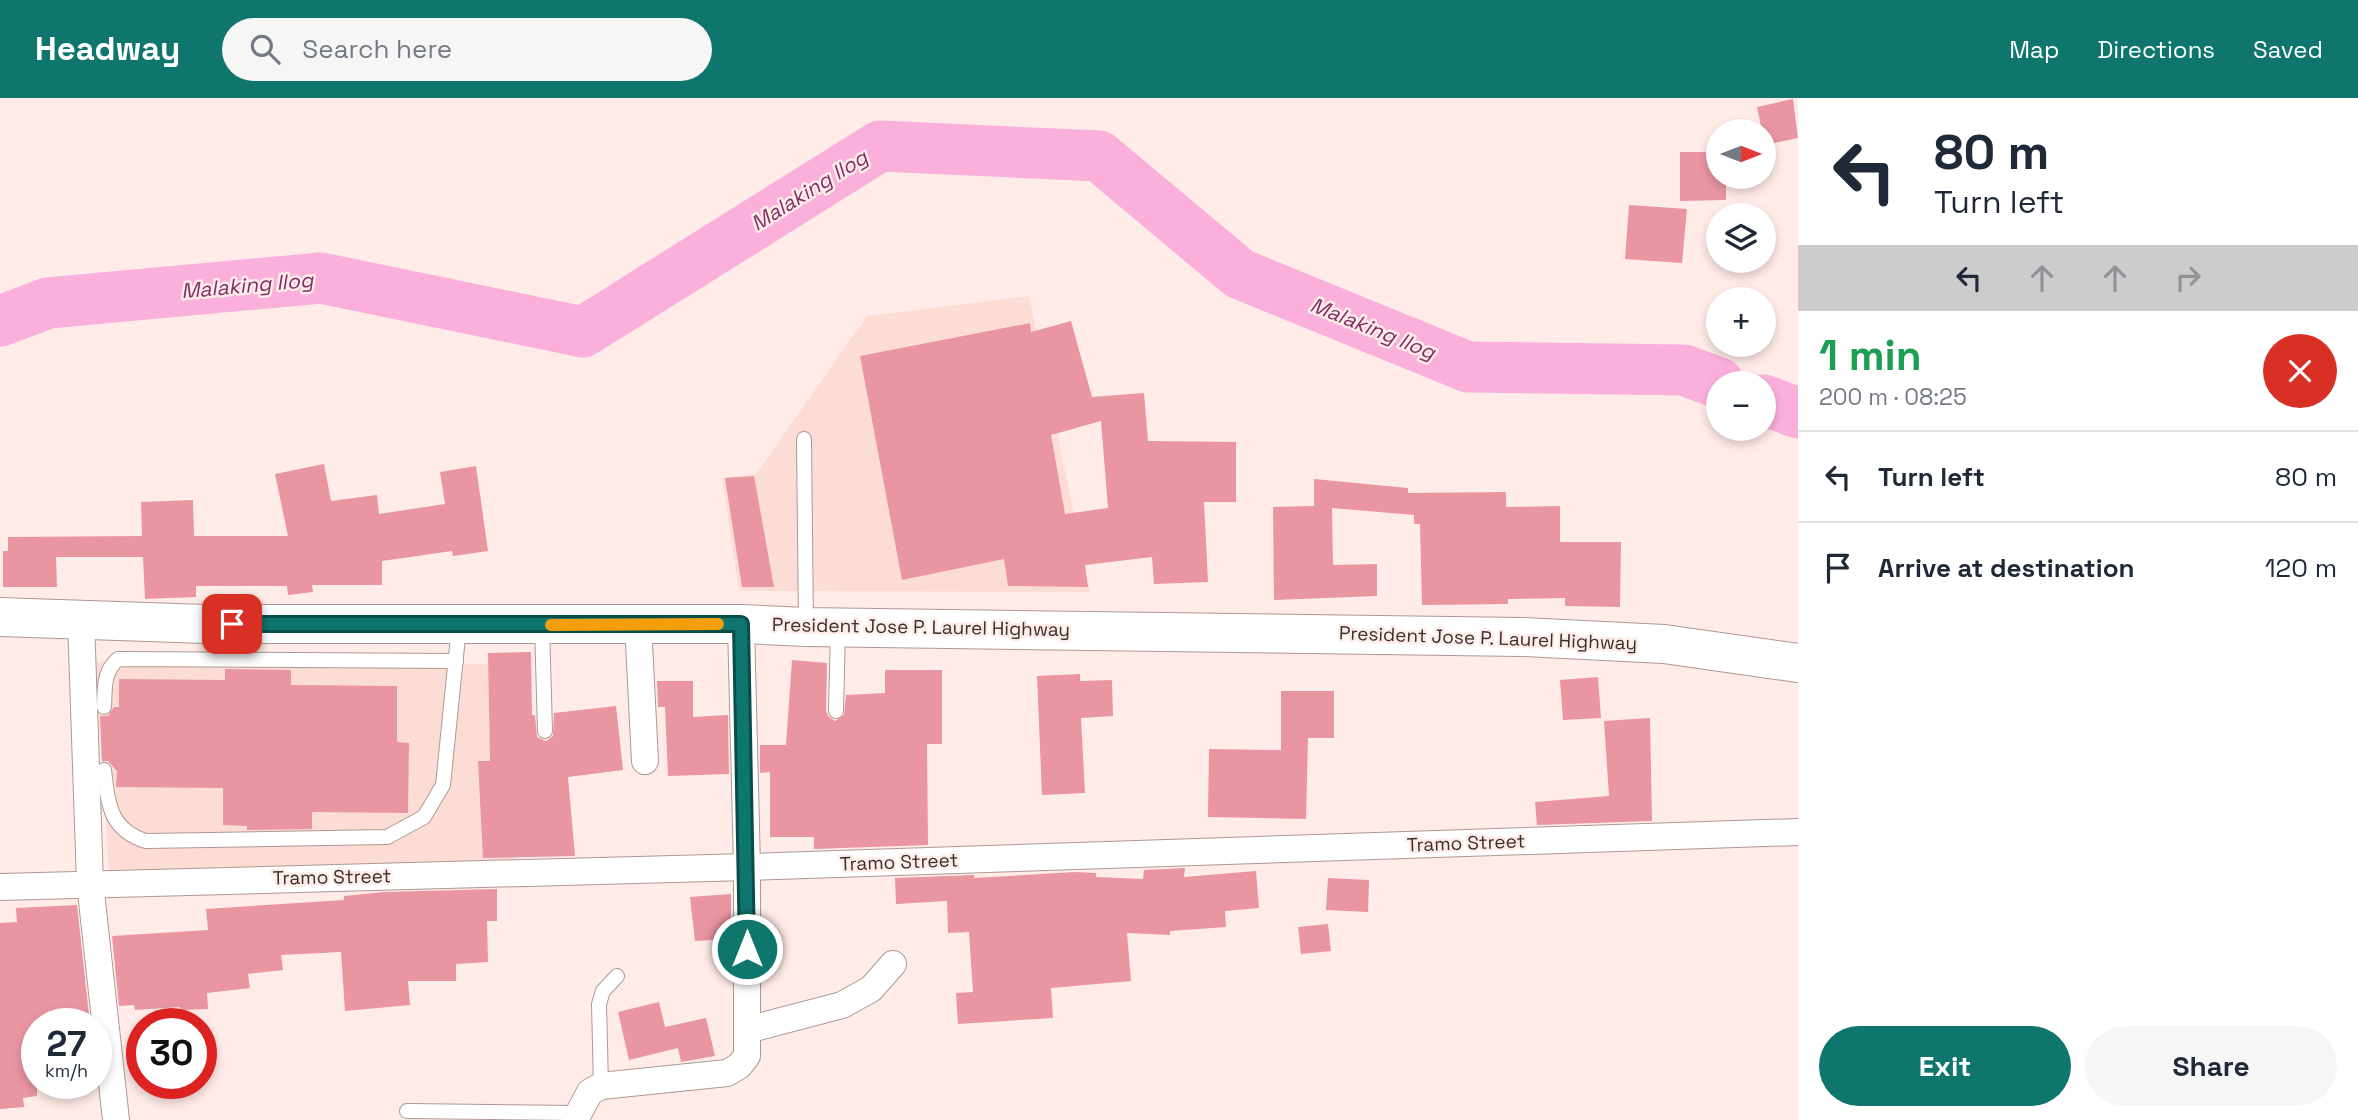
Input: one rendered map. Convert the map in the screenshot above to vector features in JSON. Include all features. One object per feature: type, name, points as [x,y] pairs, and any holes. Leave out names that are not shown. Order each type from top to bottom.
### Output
[{"type":"highway","name":"President Jose P. Laurel Highway","points":[[0,617],[206,624],[458,643],[542,625],[638,624],[1522,637],[1664,645],[1798,663]]},
{"type":"street","points":[[81,620],[90,883],[116,1120]]},
{"type":"street","points":[[638,624],[645,761]]},
{"type":"street","points":[[576,1116],[590,1092],[601,1086],[727,1073],[747,1056],[747,867],[741,624]]},
{"type":"street","name":"Tramo Street","points":[[0,887],[747,867],[1798,832]]},
{"type":"street","points":[[747,1030],[842,1005],[871,989],[893,964]]},
{"type":"lane","points":[[804,439],[822,627],[836,711]]},
{"type":"lane","points":[[542,625],[545,731]]},
{"type":"lane","points":[[104,706],[106,676],[110,666],[118,659],[458,643],[443,785],[424,817],[387,837],[146,841],[130,836],[120,826],[109,805],[104,770]]},
{"type":"lane","points":[[601,1086],[599,1004],[603,991],[617,976]]},
{"type":"lane","points":[[408,1111],[576,1116]]},
{"type":"shaded area","points":[[1029,296],[1090,592],[739,591],[722,478],[756,474],[867,316]]},
{"type":"shaded area","points":[[95,662],[508,664],[515,863],[109,875]]},
{"type":"building","points":[[1793,99],[1798,138],[1776,143],[1776,119],[1760,119],[1757,107]]},
{"type":"building","points":[[1680,152],[1706,152],[1706,189],[1726,189],[1726,200],[1680,201]]},
{"type":"building","points":[[1629,205],[1687,209],[1682,263],[1625,259]]},
{"type":"building","points":[[1071,321],[1092,397],[1144,393],[1148,441],[1236,442],[1236,502],[1204,502],[1208,582],[1154,584],[1152,557],[1085,565],[1088,587],[1008,586],[1004,559],[902,580],[860,356],[1030,323],[1031,332]],"holes":[[[1101,421],[1108,508],[1065,514],[1051,435]]]},
{"type":"building","points":[[324,464],[331,501],[377,495],[379,514],[445,504],[440,472],[476,466],[488,551],[453,556],[452,551],[382,561],[382,585],[312,585],[313,592],[288,595],[287,586],[196,586],[196,597],[145,599],[143,557],[56,557],[57,587],[3,587],[3,551],[8,551],[8,537],[142,536],[141,502],[193,500],[194,536],[288,536],[275,474]]},
{"type":"building","points":[[754,476],[774,587],[742,587],[725,478]]},
{"type":"building","points":[[1314,479],[1408,488],[1408,493],[1506,492],[1506,507],[1560,506],[1560,542],[1621,542],[1620,607],[1565,606],[1565,598],[1508,599],[1508,604],[1422,605],[1420,524],[1414,524],[1414,515],[1332,508],[1333,565],[1377,564],[1377,596],[1274,600],[1273,507],[1314,506]]},
{"type":"building","points":[[531,652],[532,715],[535,715],[537,737],[546,741],[553,736],[554,713],[616,706],[623,770],[568,777],[575,856],[483,858],[478,761],[490,761],[488,653]]},
{"type":"building","points":[[792,660],[827,663],[826,711],[835,721],[844,715],[846,695],[885,693],[885,670],[942,670],[942,744],[927,744],[928,845],[814,849],[814,837],[770,837],[770,772],[760,773],[760,745],[786,745]]},
{"type":"building","points":[[225,669],[291,670],[291,685],[397,686],[397,742],[409,743],[408,813],[312,812],[312,829],[247,830],[247,826],[223,825],[223,788],[116,787],[117,771],[108,761],[102,761],[100,716],[108,716],[114,707],[119,707],[119,679],[225,680]]},
{"type":"building","points":[[1080,674],[1080,681],[1112,680],[1113,716],[1081,718],[1085,793],[1042,795],[1037,676]]},
{"type":"building","points":[[1598,677],[1601,718],[1563,720],[1560,680]]},
{"type":"building","points":[[657,681],[693,681],[693,717],[728,715],[729,774],[668,776],[665,707],[658,707]]},
{"type":"building","points":[[1281,691],[1334,691],[1334,738],[1308,738],[1306,819],[1208,817],[1209,749],[1281,750]]},
{"type":"building","points":[[1650,718],[1652,821],[1537,825],[1535,802],[1609,796],[1604,721]]},
{"type":"building","points":[[1185,868],[1184,877],[1256,871],[1259,908],[1225,911],[1226,927],[1170,931],[1170,935],[1127,933],[1131,981],[1051,988],[1053,1018],[958,1024],[956,993],[973,992],[969,932],[948,933],[947,901],[896,904],[895,878],[974,875],[974,878],[1075,872],[1096,873],[1096,877],[1143,879],[1144,870]]},
{"type":"building","points":[[1328,878],[1369,880],[1368,912],[1326,910]]},
{"type":"building","points":[[497,889],[497,921],[487,921],[488,962],[456,964],[456,981],[408,981],[410,1005],[345,1011],[341,952],[281,955],[283,970],[248,974],[250,988],[207,993],[208,1008],[119,1006],[112,936],[208,930],[206,909],[344,900],[344,896],[384,892]]},
{"type":"building","points":[[731,894],[731,939],[695,941],[690,897]]},
{"type":"building","points":[[77,905],[88,1008],[21,1008],[21,1099],[24,1107],[0,1109],[0,923],[17,922],[16,908]]},
{"type":"building","points":[[1328,924],[1331,951],[1301,954],[1298,927]]},
{"type":"building","points":[[659,1002],[665,1027],[706,1018],[715,1056],[681,1062],[678,1048],[629,1060],[618,1012]]},
{"type":"waterway","name":"Malaking Ilog","points":[[0,321],[48,303],[321,278],[583,332],[880,146],[1099,156],[1240,274],[1468,367],[1684,370],[1706,378]]},
{"type":"waterway","name":"Malaking Ilog","points":[[1776,405],[1798,413]]},
{"type":"slow traffic","points":[[551,625],[718,624]]},
{"type":"route","points":[[232,624],[741,624],[747,949]]}]
